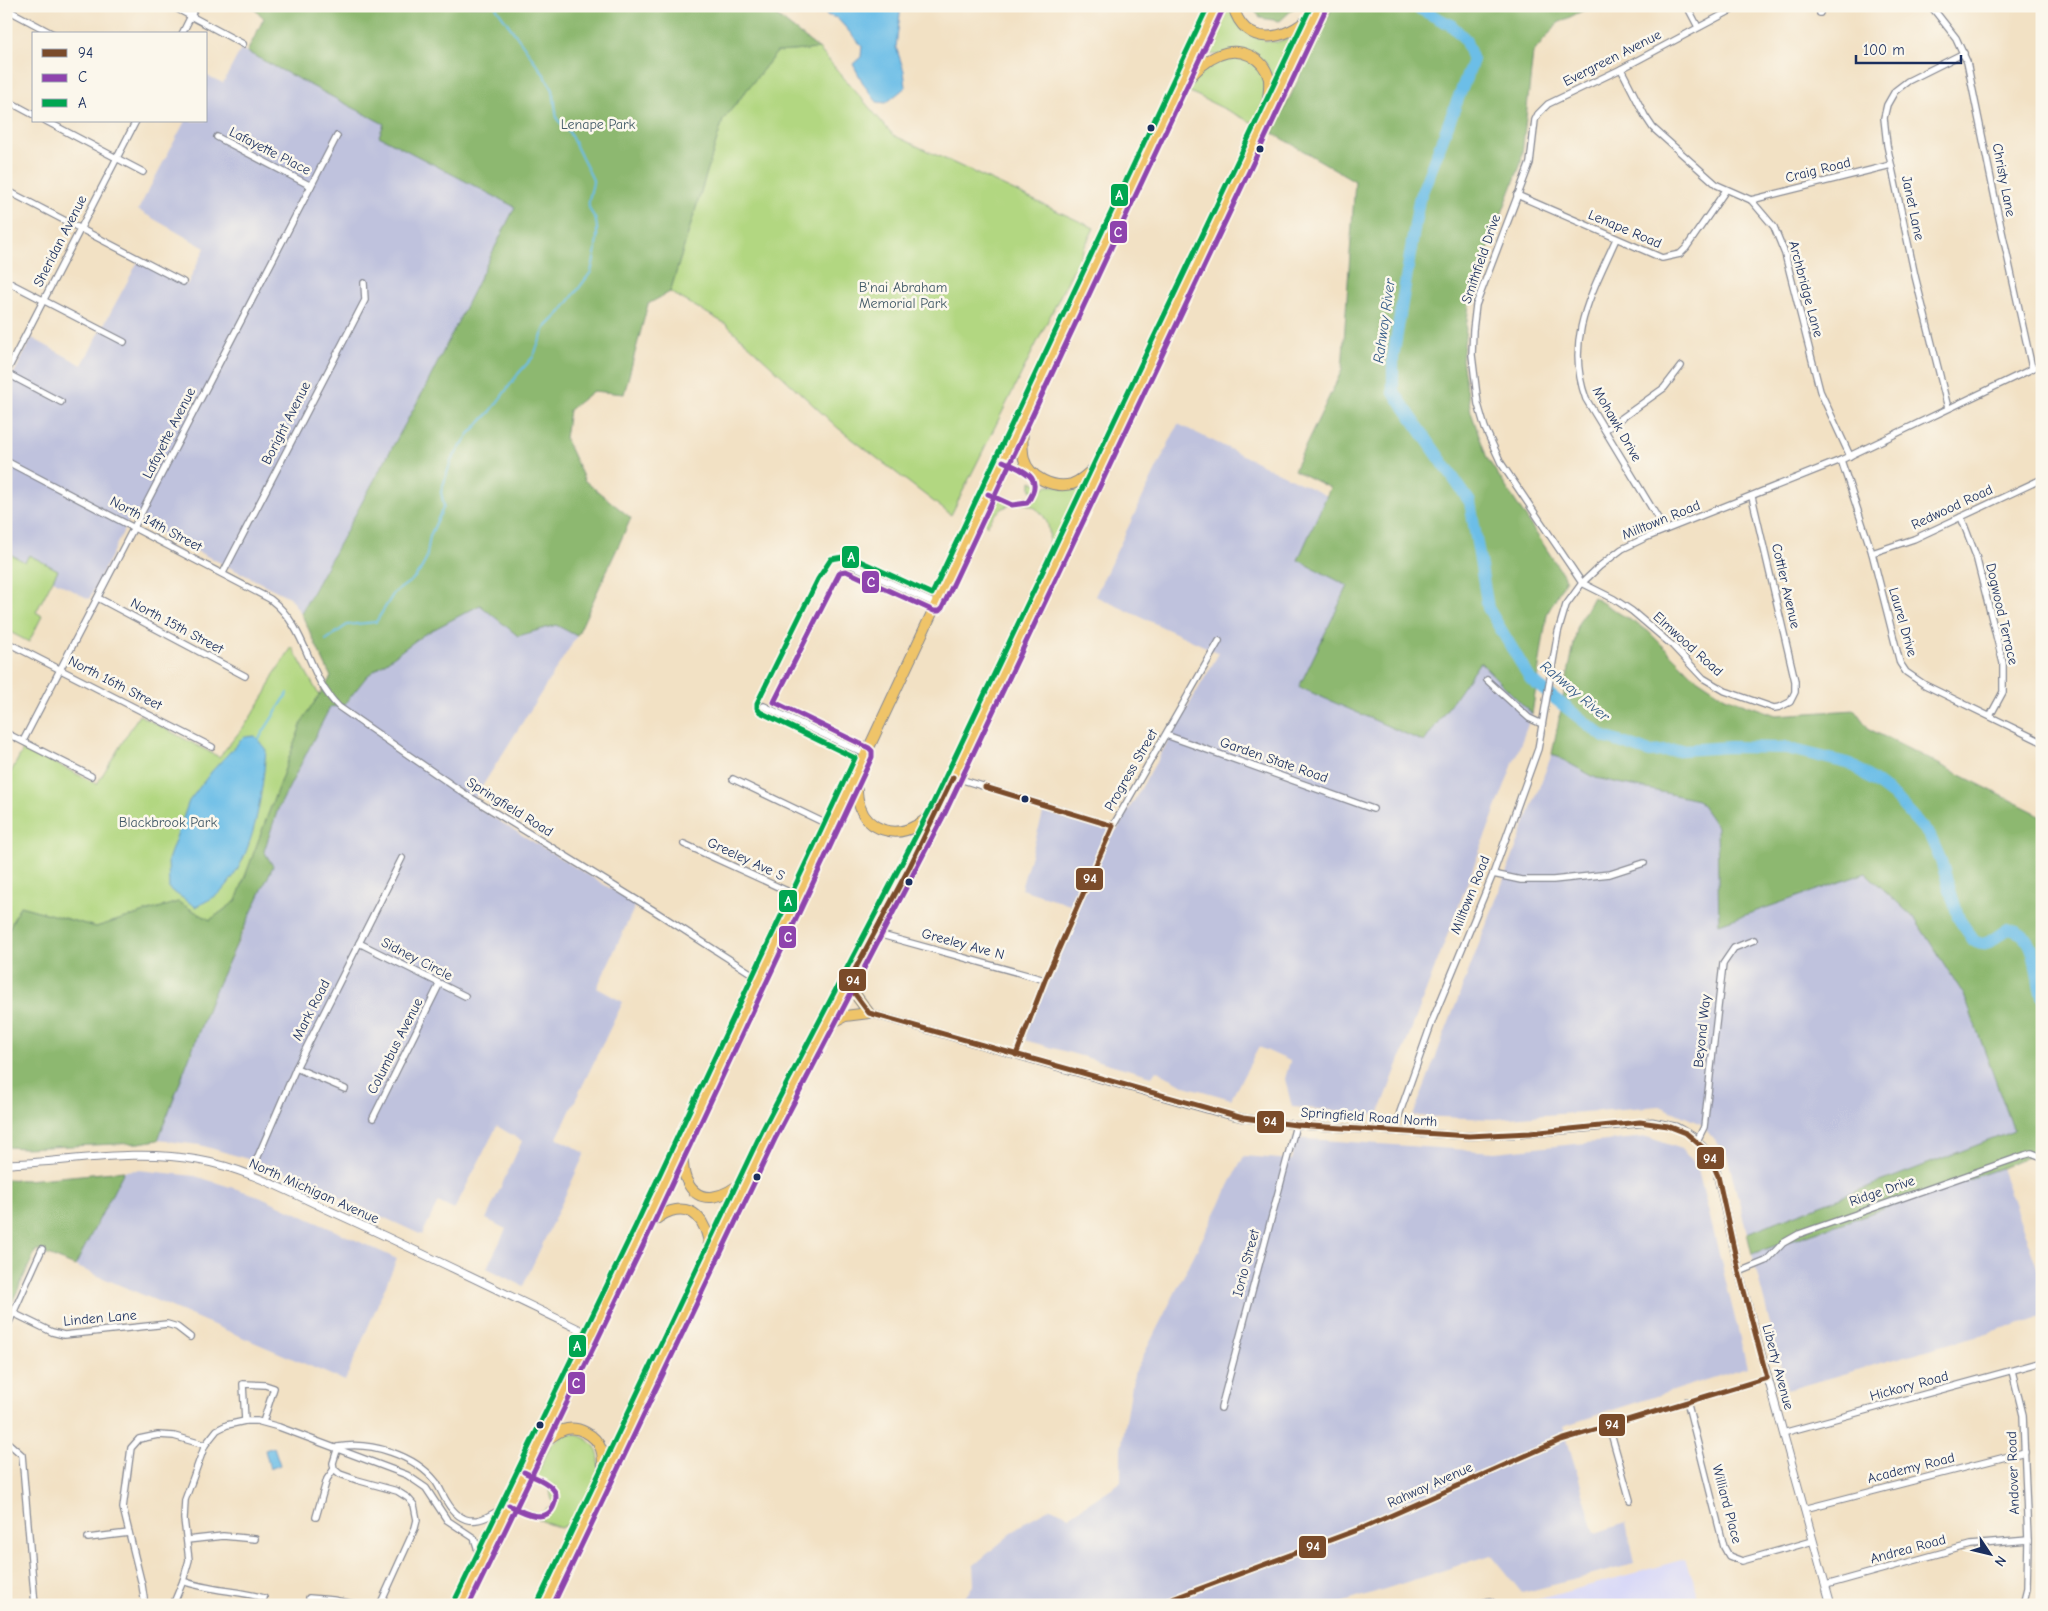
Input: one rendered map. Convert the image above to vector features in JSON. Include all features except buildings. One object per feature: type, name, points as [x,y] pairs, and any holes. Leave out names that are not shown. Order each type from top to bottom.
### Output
[{"type":"highway","points":[[461,1605],[682,1146],[1216,6]]},
{"type":"highway","points":[[1233,6],[1237,17],[1246,27],[1258,34],[1271,37],[1280,36],[1296,29],[1317,9]]},
{"type":"highway","points":[[545,1605],[749,1175],[823,1028],[939,808],[1057,568],[1105,457],[1317,9]]},
{"type":"highway","points":[[1176,90],[1201,66],[1216,56],[1233,52],[1250,55],[1262,64],[1268,76],[1269,95],[1264,122]]},
{"type":"highway","points":[[1023,420],[1022,446],[1025,461],[1032,472],[1044,481],[1059,485],[1074,483],[1088,474],[1105,457]]},
{"type":"highway","points":[[856,772],[858,801],[862,811],[867,820],[882,830],[896,832],[911,829],[939,808]]},
{"type":"highway","points":[[823,1028],[845,1016],[869,1012],[855,994],[852,975]]},
{"type":"highway","points":[[682,1146],[686,1178],[694,1190],[701,1194],[710,1197],[724,1195],[749,1175]]},
{"type":"highway","points":[[642,1230],[659,1216],[669,1212],[682,1210],[690,1212],[701,1220],[707,1231],[708,1263]]},
{"type":"highway","points":[[535,1449],[564,1430],[572,1429],[586,1432],[596,1440],[601,1448],[603,1480]]},
{"type":"street","points":[[172,6],[243,44]]},
{"type":"street","points":[[183,32],[196,6]]},
{"type":"street","points":[[1687,6],[1698,27]]},
{"type":"street","name":"Evergreen Avenue","points":[[1548,104],[1622,69],[1739,6]]},
{"type":"street","points":[[1820,13],[1822,6]]},
{"type":"street","name":"Christy Lane","points":[[1931,6],[1956,38],[1964,53],[1975,96],[1999,218],[2032,368]]},
{"type":"street","points":[[6,9],[49,32]]},
{"type":"street","name":"Janet Lane","points":[[1948,408],[1915,276],[1884,130],[1884,118],[1887,105],[1895,92],[1908,80],[1964,53]]},
{"type":"street","name":"Archbridge Lane","points":[[1622,69],[1645,116],[1653,128],[1704,175],[1726,190],[1751,200],[1769,219],[1782,245],[1820,391],[1850,456]]},
{"type":"street","points":[[6,100],[32,114]]},
{"type":"street","name":"Smithfield Drive","points":[[1548,104],[1535,120],[1530,163],[1476,305],[1473,338],[1474,380],[1485,428],[1501,463],[1582,583]]},
{"type":"street","points":[[48,122],[143,172]]},
{"type":"street","name":"Sheridan Avenue","points":[[6,373],[135,122]]},
{"type":"street","name":"Lafayette Avenue","points":[[23,742],[337,136]]},
{"type":"street","name":"Lafayette Place","points":[[217,138],[311,186]]},
{"type":"street","name":"Craig Road","points":[[1751,200],[1891,165]]},
{"type":"street","points":[[6,190],[183,282]]},
{"type":"street","name":"Lenape Road","points":[[1517,195],[1662,258],[1680,254],[1726,190]]},
{"type":"street","name":"Mohawk Drive","points":[[1616,239],[1583,316],[1577,350],[1579,376],[1586,399],[1665,530]]},
{"type":"street","points":[[6,281],[124,342]]},
{"type":"street","name":"Boright Avenue","points":[[223,573],[365,300],[364,283]]},
{"type":"street","name":"Milltown Road","points":[[1396,1132],[1400,1112],[1433,1019],[1492,874],[1538,749],[1558,632],[1566,605],[1582,583],[1622,549],[1841,460],[2042,364]]},
{"type":"street","points":[[1604,430],[1664,388],[1681,366]]},
{"type":"street","points":[[6,373],[61,402]]},
{"type":"street","name":"Laurel Drive","points":[[1841,460],[1872,553],[1900,663],[1906,672],[1925,685],[2042,742]]},
{"type":"street","name":"North 14th Street","points":[[6,461],[264,594],[289,616]]},
{"type":"street","name":"Redwood Road","points":[[1872,553],[1914,539],[2042,479]]},
{"type":"street","name":"Cottler Avenue","points":[[1752,497],[1795,681]]},
{"type":"street","name":"Dogwood Terrace","points":[[1961,517],[1976,556],[2003,663],[2003,692],[1990,716]]},
{"type":"street","points":[[847,563],[936,604]]},
{"type":"street","name":"Elmwood Road","points":[[1582,583],[1614,599],[1632,611],[1673,646],[1703,678],[1725,691],[1768,707],[1780,707],[1790,702],[1794,696],[1795,681]]},
{"type":"street","name":"North 15th Street","points":[[98,598],[244,676]]},
{"type":"street","name":"Springfield Road","points":[[289,616],[298,631],[324,689],[333,702],[346,713],[462,792],[645,905],[760,979]]},
{"type":"street","name":"Progress Street","points":[[1016,1056],[1045,980],[1113,826],[1219,640]]},
{"type":"street","name":"North 16th Street","points":[[6,642],[212,747]]},
{"type":"street","points":[[1487,680],[1529,718],[1542,724]]},
{"type":"street","points":[[764,706],[865,754]]},
{"type":"street","points":[[6,733],[91,776]]},
{"type":"street","name":"Garden State Road","points":[[1166,736],[1373,809]]},
{"type":"street","points":[[953,777],[1113,826]]},
{"type":"street","points":[[733,779],[831,826]]},
{"type":"street","name":"Greeley Ave S","points":[[684,844],[798,896]]},
{"type":"street","name":"Mark Road","points":[[250,1175],[296,1068],[402,858]]},
{"type":"street","points":[[1492,874],[1521,880],[1553,880],[1610,874],[1644,863]]},
{"type":"street","name":"Greeley Ave N","points":[[874,933],[1045,980]]},
{"type":"street","name":"Beyond Way","points":[[1697,1141],[1704,1126],[1723,964],[1734,948],[1754,940]]},
{"type":"street","name":"Sidney Circle","points":[[359,943],[439,985],[465,996]]},
{"type":"street","name":"Columbus Avenue","points":[[373,1118],[439,985]]},
{"type":"street","name":"Springfield Road North","points":[[869,1012],[1016,1056],[1224,1114],[1257,1121],[1396,1132],[1493,1136],[1652,1122],[1676,1127],[1697,1141]]},
{"type":"street","points":[[296,1068],[345,1089]]},
{"type":"street","name":"Iorio Street","points":[[1221,1408],[1296,1125]]},
{"type":"street","name":"Liberty Avenue","points":[[1697,1141],[1707,1151],[1716,1169],[1739,1272],[1830,1605]]},
{"type":"street","name":"Ridge Drive","points":[[1739,1272],[1766,1261],[1783,1243],[1799,1234],[2025,1155],[2032,1153],[2042,1157]]},
{"type":"street","name":"North Michigan Avenue","points":[[6,1164],[141,1154],[199,1160],[250,1175],[411,1247],[591,1335]]},
{"type":"street","points":[[6,1329],[42,1249]]},
{"type":"street","name":"Linden Lane","points":[[13,1313],[58,1334],[167,1324],[177,1327],[190,1337]]},
{"type":"street","name":"Hickory Road","points":[[1783,1433],[2042,1362]]},
{"type":"street","name":"Andover Road","points":[[2012,1371],[2023,1415],[2025,1452],[2028,1540],[2027,1589],[2023,1605]]},
{"type":"street","name":"Rahway Avenue","points":[[1162,1605],[1175,1598],[1374,1523],[1561,1440],[1767,1378]]},
{"type":"street","points":[[245,1421],[243,1384],[253,1383],[274,1388],[263,1422]]},
{"type":"street","name":"Williard Place","points":[[1687,1401],[1724,1547],[1729,1556],[1742,1561],[1813,1541]]},
{"type":"street","points":[[173,1605],[183,1581],[188,1560],[184,1500],[205,1445],[217,1430],[227,1425],[245,1421],[263,1422],[338,1447],[353,1456],[407,1474],[426,1488],[444,1517],[474,1538],[480,1565]]},
{"type":"street","points":[[1609,1426],[1630,1500]]},
{"type":"street","points":[[145,1605],[142,1584],[123,1508],[129,1453],[134,1442],[139,1438],[158,1435],[174,1436],[205,1445]]},
{"type":"street","points":[[6,1441],[22,1455],[35,1605]]},
{"type":"street","points":[[338,1447],[349,1445],[362,1446],[402,1456],[414,1462],[436,1483],[454,1511],[468,1519],[480,1520],[488,1518],[510,1502]]},
{"type":"street","points":[[338,1447],[333,1463],[334,1469],[340,1474],[397,1491],[408,1498],[414,1505],[417,1520],[415,1528],[380,1605]]},
{"type":"street","name":"Academy Road","points":[[1804,1509],[2025,1452]]},
{"type":"street","points":[[316,1517],[327,1479],[334,1469]]},
{"type":"street","points":[[88,1538],[129,1533]]},
{"type":"street","points":[[187,1540],[223,1536],[256,1539]]},
{"type":"street","name":"Andrea Road","points":[[1826,1585],[1970,1545],[2028,1540]]},
{"type":"street","points":[[183,1581],[210,1589],[237,1591],[264,1598]]},
{"type":"street","points":[[309,1598],[359,1605]]},
{"type":"street","points":[[1474,1605],[1490,1601],[1496,1605]]},
{"type":"shaded area","points":[[241,49],[385,124],[379,136],[515,207],[425,388],[301,613],[289,597],[130,518],[89,599],[53,580],[57,570],[29,555],[25,562],[6,552],[6,389],[32,338],[82,365],[138,262],[187,285],[205,248],[138,210],[184,122],[208,122],[208,76],[223,83]]},
{"type":"shaded area","points":[[1178,424],[1327,496],[1298,560],[1349,586],[1299,687],[1480,662],[1532,714],[1379,1114],[1292,1107],[1285,1079],[1290,1061],[1259,1047],[1231,1099],[1185,1086],[1156,1070],[1152,1076],[1021,1039],[1076,906],[1021,889],[1045,807],[1117,830],[1219,653],[1095,596]]},
{"type":"shaded area","points":[[480,605],[518,636],[556,625],[577,636],[471,804],[636,904],[597,988],[623,1002],[557,1138],[585,1153],[523,1286],[487,1268],[506,1229],[486,1219],[522,1141],[497,1126],[454,1210],[438,1202],[422,1235],[272,1166],[200,1145],[158,1140],[212,997],[245,928],[264,851],[278,809],[330,707],[344,705],[367,676],[423,635]]},
{"type":"shaded area","points":[[1552,754],[1596,778],[1698,800],[1717,827],[1719,924],[1866,873],[1915,919],[1964,995],[2014,1131],[1747,1233],[1727,1155],[1701,1124],[1660,1106],[1495,1119],[1413,1116]]},
{"type":"shaded area","points":[[1647,1137],[1682,1149],[1698,1169],[1747,1367],[1563,1426],[1595,1533],[1626,1523],[1634,1564],[1522,1593],[1491,1555],[1335,1605],[960,1605],[974,1584],[973,1566],[1025,1522],[1051,1508],[1069,1516],[1121,1482],[1121,1449],[1134,1374],[1244,1156],[1292,1160],[1293,1138],[1495,1152]]},
{"type":"shaded area","points":[[2001,1168],[2042,1281],[2042,1317],[1787,1390],[1752,1254]]},
{"type":"shaded area","points":[[138,1170],[195,1176],[259,1196],[397,1259],[345,1381],[75,1266],[124,1171]]},
{"type":"shaded area","points":[[1685,1559],[1702,1605],[1518,1605]]},
{"type":"green space","name":"Lenape Park","points":[[251,6],[764,6],[819,49],[777,52],[723,120],[670,292],[648,304],[624,394],[593,391],[569,410],[565,438],[585,481],[631,518],[577,636],[556,625],[518,636],[480,605],[423,635],[367,676],[344,705],[330,707],[278,809],[264,851],[273,866],[212,997],[158,1140],[139,1143],[25,1148],[6,1147],[6,935],[20,906],[96,927],[178,902],[210,920],[236,901],[303,720],[331,677],[301,613],[425,388],[515,207],[379,136],[384,124],[247,52],[264,18]]},
{"type":"green space","points":[[1225,6],[1229,6],[1265,41],[1277,42],[1297,36],[1277,79],[1273,81],[1264,60],[1210,54],[1200,59]]},
{"type":"green space","points":[[1253,6],[1296,6],[1280,21],[1260,18]]},
{"type":"green space","points":[[1333,6],[1592,6],[1558,23],[1533,53],[1521,163],[1470,297],[1462,360],[1471,412],[1487,458],[1566,579],[1547,614],[1532,714],[1480,662],[1424,742],[1299,687],[1348,586],[1298,560],[1330,488],[1294,470],[1342,370],[1355,181],[1273,133]]},
{"type":"green space","name":"B'nai Abraham Memorial Park","points":[[819,49],[893,135],[1094,228],[951,515],[838,428],[726,324],[670,292],[723,120],[777,52]]},
{"type":"green space","points":[[1235,56],[1247,59],[1256,65],[1264,81],[1263,101],[1260,112],[1254,122],[1188,91],[1196,77],[1208,66],[1223,58]]},
{"type":"green space","points":[[1031,481],[1045,488],[1046,486],[1084,485],[1048,557],[1045,556],[1049,539],[1048,525],[1042,514],[1032,507],[1021,504],[1009,505],[997,513],[987,526],[984,521],[997,495],[1017,502],[1028,497],[1032,498],[1035,492],[1031,490]]},
{"type":"green space","points":[[6,552],[25,562],[29,555],[58,570],[36,612],[42,616],[29,642],[6,630]]},
{"type":"green space","points":[[1593,597],[1648,631],[1692,675],[1725,697],[1776,715],[1855,710],[1869,729],[2042,816],[2042,1151],[2001,1168],[1752,1254],[1747,1233],[2014,1131],[1964,995],[1915,919],[1866,873],[1719,924],[1717,827],[1698,800],[1596,778],[1552,754],[1578,624]]},
{"type":"green space","name":"Blackbrook Park","points":[[292,647],[319,695],[303,720],[236,901],[210,920],[178,902],[96,927],[20,906],[6,935],[6,781],[24,748],[97,784],[139,715],[219,757],[246,724]]},
{"type":"green space","points":[[124,1171],[75,1266],[36,1250],[6,1316],[6,1179],[27,1180]]},
{"type":"green space","points":[[569,1433],[586,1439],[596,1448],[599,1460],[598,1473],[593,1487],[572,1527],[567,1525],[560,1528],[546,1523],[525,1511],[539,1514],[549,1508],[553,1510],[556,1504],[552,1501],[550,1490],[535,1479],[551,1444],[562,1437],[562,1435]]},
{"type":"water","points":[[828,6],[901,6],[896,47],[904,71],[906,87],[886,103],[877,102],[864,85],[853,64],[861,57],[862,46],[837,18],[826,15]]},
{"type":"water","points":[[255,736],[266,750],[259,805],[249,843],[233,877],[222,891],[196,907],[169,889],[168,860],[189,801],[212,771],[244,737]]},
{"type":"water","points":[[274,1447],[280,1465],[270,1469],[265,1450]]},
{"type":"waterway","points":[[326,640],[347,625],[376,622],[394,593],[412,580],[420,571],[426,560],[430,536],[444,506],[441,492],[451,461],[469,434],[491,411],[533,357],[545,328],[561,312],[591,272],[597,233],[596,221],[589,204],[593,180],[569,132],[557,119],[553,90],[495,6]]},
{"type":"waterway","name":"Rahway River","points":[[1414,6],[1451,25],[1465,39],[1473,60],[1419,200],[1393,358],[1393,391],[1470,502],[1488,608],[1531,680],[1604,737],[1650,752],[1730,747],[1786,748],[1851,764],[1894,796],[1930,836],[1941,861],[1959,919],[1974,941],[1982,944],[1989,942],[2008,929],[2018,932],[2025,938],[2034,955],[2042,996]]},
{"type":"waterway","points":[[258,740],[288,693]]},
{"type":"transit line","name":"A","points":[[454,1602],[635,1227],[855,758],[760,712],[757,708],[757,703],[818,579],[831,559],[849,556],[932,594],[1208,6]]},
{"type":"transit line","name":"A","points":[[538,1602],[762,1131],[932,805],[1311,6]]},
{"type":"transit line","name":"C","points":[[469,1605],[649,1233],[872,757],[872,751],[869,748],[774,702],[840,572],[846,571],[934,611],[939,611],[942,608],[1223,9]]},
{"type":"transit line","name":"C","points":[[553,1605],[776,1137],[946,811],[1326,9]]},
{"type":"transit line","name":"C","points":[[988,494],[1012,505],[1027,503],[1032,494],[1034,487],[1030,476],[1003,461]]},
{"type":"transit line","name":"94","points":[[953,777],[909,868],[852,975],[855,994],[869,1013],[1243,1118],[1296,1125],[1469,1136],[1530,1133],[1640,1122],[1668,1126],[1686,1133],[1707,1151],[1718,1176],[1739,1272],[1767,1378]]},
{"type":"transit line","name":"94","points":[[985,787],[1113,826],[1045,980],[1016,1055]]},
{"type":"transit line","name":"94","points":[[1162,1605],[1175,1598],[1365,1527],[1561,1440],[1767,1378]]},
{"type":"transit line","name":"C","points":[[509,1505],[528,1514],[541,1516],[552,1510],[556,1498],[553,1490],[546,1483],[524,1472]]}]
